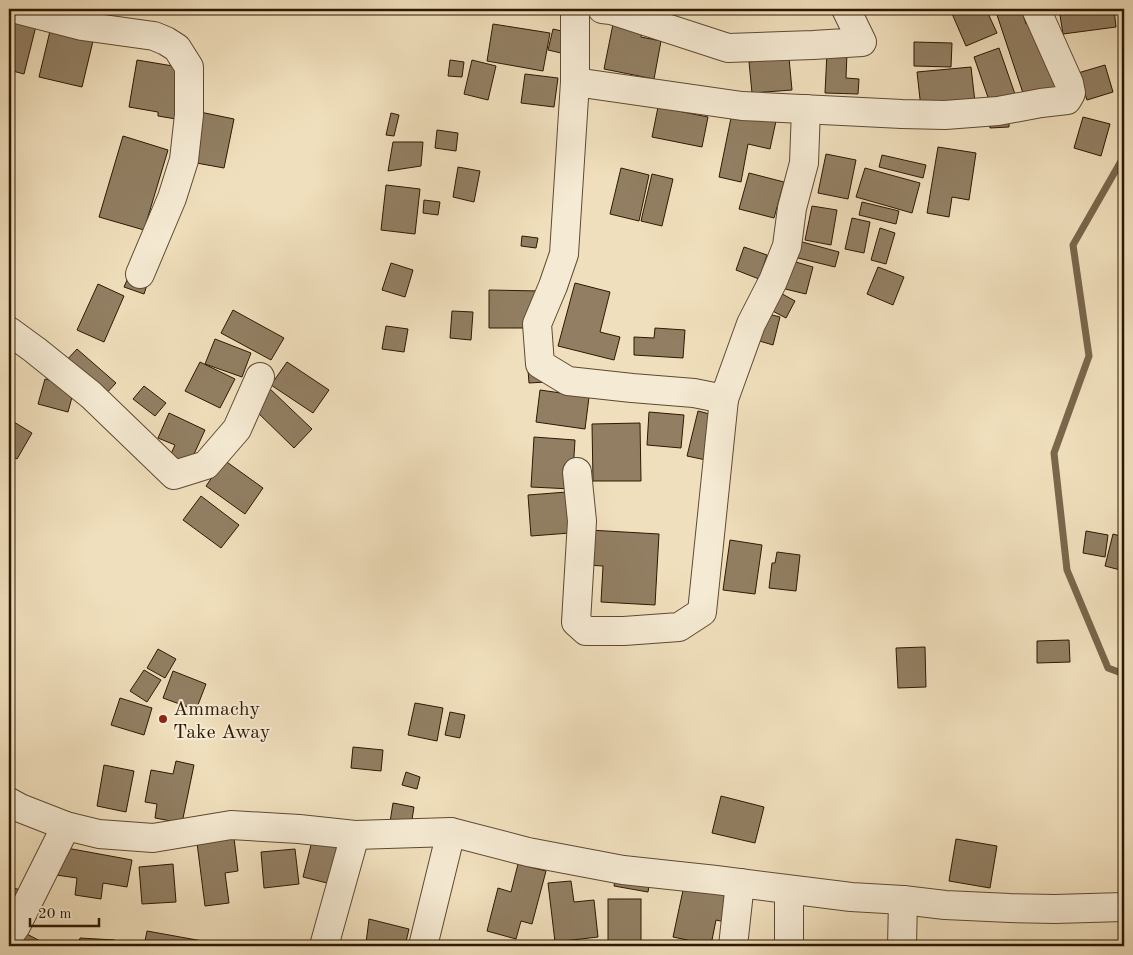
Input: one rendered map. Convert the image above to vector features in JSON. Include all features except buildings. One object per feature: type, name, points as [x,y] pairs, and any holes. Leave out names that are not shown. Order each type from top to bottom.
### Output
[{"type":"street","points":[[16,9],[82,26],[154,36],[166,40],[177,48],[189,67],[189,115],[184,160],[172,198],[140,274]]},
{"type":"street","points":[[575,9],[576,82],[564,254],[537,324],[540,364],[568,381],[694,393],[724,399]]},
{"type":"street","points":[[602,9],[611,10],[728,48],[862,42],[846,9]]},
{"type":"street","points":[[576,82],[742,106],[902,114],[945,115],[998,111],[1067,100],[1071,93],[1069,83],[1036,9]]},
{"type":"street","points":[[577,472],[582,522],[576,622],[586,631],[624,631],[679,627],[702,612],[724,399],[751,324],[773,281],[787,246],[792,208],[804,163],[806,109]]},
{"type":"street","points":[[9,331],[91,395],[174,475],[206,465],[237,429],[260,377]]},
{"type":"street","points":[[9,802],[66,826],[99,834],[153,838],[231,826],[299,829],[355,835],[450,832],[528,852],[623,870],[851,897],[1010,908],[1124,907]]},
{"type":"street","points":[[9,936],[16,926],[66,826]]},
{"type":"street","points":[[423,946],[450,832]]},
{"type":"street","points":[[324,946],[355,835]]},
{"type":"street","points":[[733,946],[740,884]]},
{"type":"street","points":[[789,890],[789,946]]},
{"type":"street","points":[[902,946],[903,900]]},
{"type":"waterway","points":[[1124,156],[1073,245],[1089,356],[1054,453],[1067,570],[1108,668],[1124,674]]},
{"type":"place","name":"Ammachy Take Away","points":[[163,719]]}]
